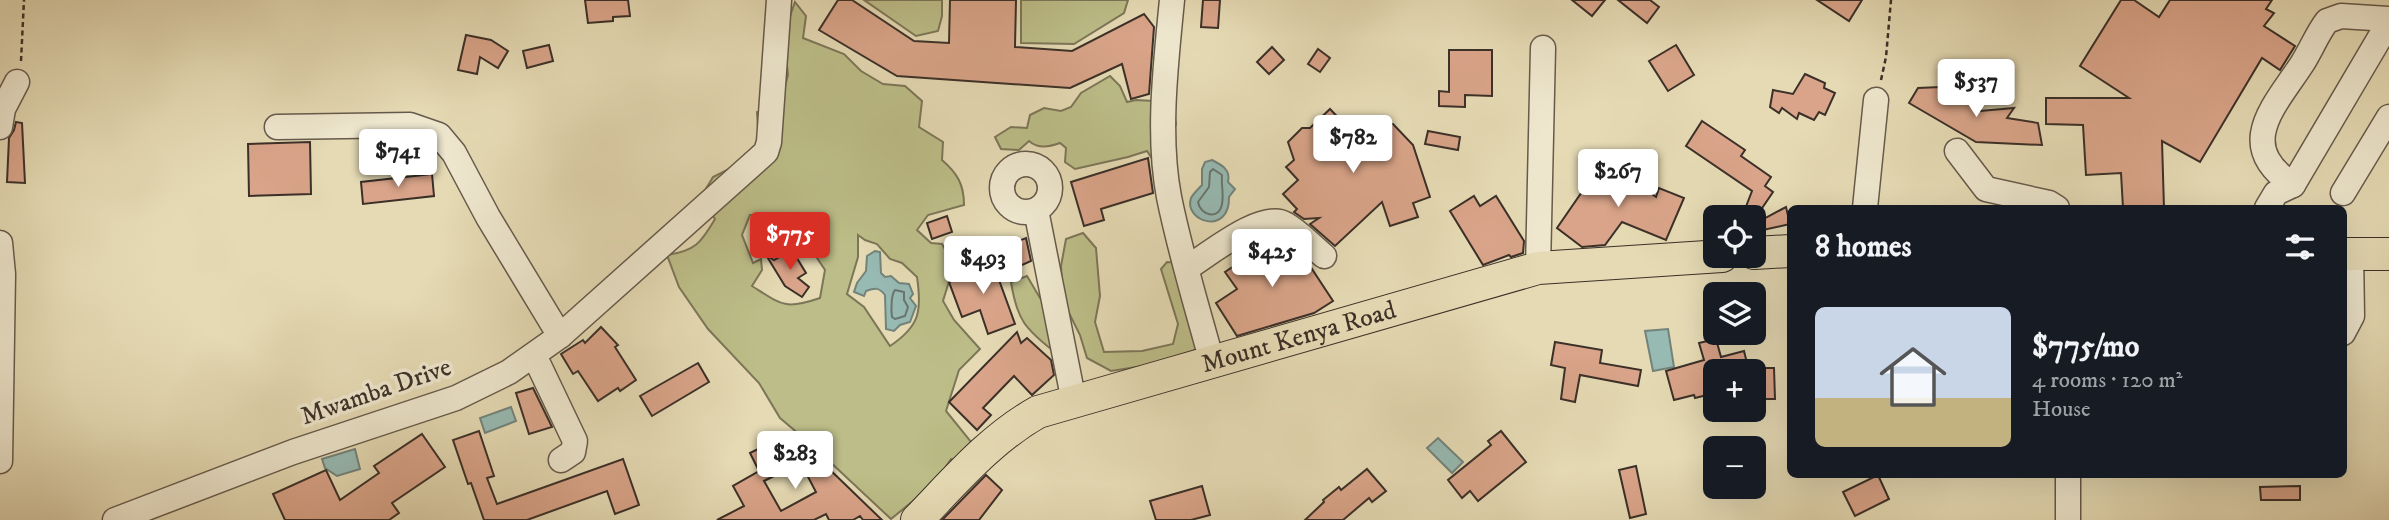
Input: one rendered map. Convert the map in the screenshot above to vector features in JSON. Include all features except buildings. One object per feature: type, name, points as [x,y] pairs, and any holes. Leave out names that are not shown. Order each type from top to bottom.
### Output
[{"type":"main road","points":[[1766,252],[1787,251]]},
{"type":"main road","points":[[2347,254],[2389,254]]},
{"type":"main road","name":"Mount Kenya Road","points":[[917,520],[992,444],[1015,425],[1038,412],[1538,268],[1703,257]]},
{"type":"street","name":"Mwamba Drive","points":[[116,520],[293,452],[456,398],[509,372],[560,336],[766,152],[769,142],[779,0]]},
{"type":"street","points":[[1172,0],[1165,72],[1166,171],[1169,195],[1212,362]]},
{"type":"street","points":[[2269,205],[2276,193],[2293,185],[2389,21],[2341,16],[2327,21],[2268,115],[2263,127],[2264,156],[2284,179],[2293,185]]},
{"type":"street","points":[[1538,268],[1543,48]]},
{"type":"street","points":[[0,127],[3,109],[17,82]]},
{"type":"street","points":[[1865,205],[1876,100]]},
{"type":"street","points":[[2343,193],[2389,117]]},
{"type":"street","points":[[277,127],[410,125],[439,135],[454,153],[488,217],[560,336]]},
{"type":"street","points":[[1957,151],[1986,189],[2052,205]]},
{"type":"street","points":[[1037,210],[1074,402]]},
{"type":"street","points":[[1187,268],[1246,229],[1271,221],[1283,222],[1324,256]]},
{"type":"street","points":[[0,243],[3,274],[0,461]]},
{"type":"street","points":[[2347,254],[2352,316],[2347,325]]},
{"type":"street","points":[[534,355],[576,441],[573,452],[561,460]]},
{"type":"street","points":[[2068,478],[2068,520]]},
{"type":"path","points":[[17,82],[22,54],[24,0]]},
{"type":"path","points":[[1876,100],[1886,57],[1891,0]]},
{"type":"green space","points":[[864,0],[942,0],[938,31],[916,36]]},
{"type":"green space","points":[[1021,0],[1128,0],[1124,13],[1074,44],[1021,43]]},
{"type":"green space","points":[[795,2],[806,16],[803,38],[844,54],[861,71],[883,84],[905,86],[922,101],[919,127],[943,142],[942,160],[956,174],[963,191],[964,205],[928,215],[917,230],[931,243],[942,244],[954,265],[943,301],[954,320],[980,349],[959,370],[946,411],[976,448],[961,460],[951,459],[935,483],[891,519],[780,418],[759,383],[708,329],[679,287],[667,255],[691,248],[706,234],[715,219],[701,197],[713,177],[737,165],[753,147],[768,160],[758,128],[757,112],[779,109],[788,75],[785,48]],"holes":[[[750,215],[763,215],[779,234],[795,225],[825,270],[820,298],[799,304],[784,304],[752,286],[762,270],[761,259],[753,263],[742,235]],[[858,235],[877,244],[890,259],[902,263],[917,277],[917,317],[908,332],[890,346],[864,307],[847,294],[858,257]]]},
{"type":"green space","points":[[1110,76],[1120,86],[1127,102],[1172,102],[1176,124],[1158,168],[1147,151],[1075,169],[1065,162],[1066,148],[1060,143],[1044,146],[1029,141],[1019,150],[1001,149],[995,137],[1011,127],[1027,128],[1030,115],[1044,108],[1061,111],[1071,107],[1081,93]]},
{"type":"green space","points":[[1083,233],[1096,248],[1100,296],[1095,322],[1104,352],[1142,351],[1173,344],[1178,324],[1161,269],[1167,262],[1178,263],[1218,345],[1149,365],[1111,371],[1087,358],[1080,335],[1063,301],[1061,266],[1066,239]]},
{"type":"green space","points":[[1027,276],[1040,298],[1063,309],[1056,353],[1024,323],[1016,306],[1011,282]]},
{"type":"water","points":[[1212,160],[1225,168],[1228,182],[1235,189],[1222,217],[1207,221],[1200,219],[1190,206],[1191,198],[1202,185],[1205,162]]},
{"type":"water","points":[[875,251],[880,252],[881,273],[885,277],[891,276],[899,283],[909,284],[913,294],[910,298],[916,306],[910,322],[900,325],[894,331],[886,329],[883,292],[872,289],[866,291],[864,296],[854,292],[866,271],[867,256]]},
{"type":"water","points":[[1668,329],[1674,367],[1653,371],[1645,331]]},
{"type":"water","points":[[511,407],[516,421],[485,433],[480,418]]},
{"type":"water","points":[[1438,438],[1463,462],[1452,473],[1427,448]]},
{"type":"water","points":[[355,449],[360,469],[337,476],[325,468],[322,459]]}]
